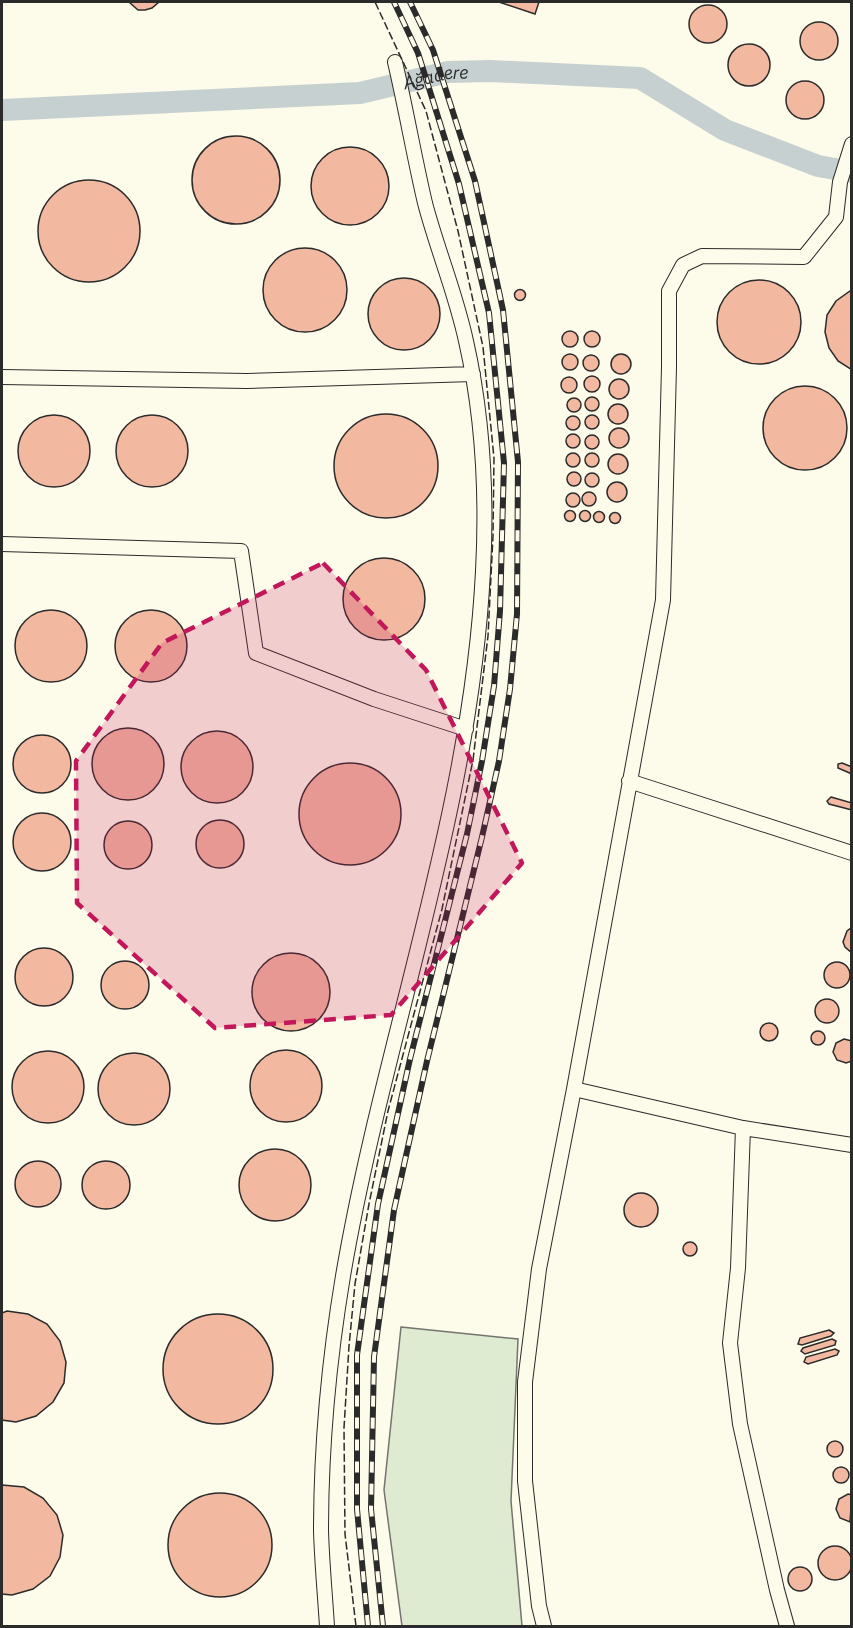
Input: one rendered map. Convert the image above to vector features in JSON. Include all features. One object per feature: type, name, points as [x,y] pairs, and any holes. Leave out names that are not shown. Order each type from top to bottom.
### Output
[{"type":"street","points":[[327,1626],[321,1534],[322,1460],[330,1371],[343,1276],[368,1156],[454,796],[478,639],[484,571],[485,511],[482,456],[473,374],[465,337],[426,205],[395,62]]},
{"type":"street","points":[[544,1626],[525,1481],[525,1382],[539,1269],[663,600],[669,291],[683,265],[702,256],[804,257],[836,217],[840,182],[850,149]]},
{"type":"street","points":[[2,377],[247,381],[473,374]]},
{"type":"street","points":[[2,544],[241,550],[256,652],[374,699],[466,729]]},
{"type":"street","points":[[629,781],[852,853]]},
{"type":"street","points":[[574,1089],[743,1128],[852,1145]]},
{"type":"street","points":[[743,1128],[738,1268],[729,1343],[740,1424],[787,1626]]},
{"type":"highlighted area","points":[[323,563],[426,670],[522,863],[391,1015],[215,1028],[77,903],[76,761],[162,643]]},
{"type":"green space","points":[[401,1327],[518,1339],[511,1501],[522,1626],[402,1626],[384,1490]]},
{"type":"building","points":[[129,2],[159,2],[152,8],[138,10]]},
{"type":"building","points":[[499,2],[539,2],[535,14]]},
{"type":"building","points":[[708,5],[721,11],[727,24],[721,37],[708,43],[695,37],[689,24],[695,11]]},
{"type":"building","points":[[819,22],[832,28],[838,41],[832,54],[819,60],[806,54],[800,41],[806,28]]},
{"type":"building","points":[[749,44],[764,50],[770,65],[764,80],[749,86],[734,80],[728,65],[734,50]]},
{"type":"building","points":[[805,81],[818,87],[824,100],[818,113],[805,119],[792,113],[786,100],[792,87]]},
{"type":"building","points":[[236,136],[253,140],[267,149],[276,163],[280,180],[276,197],[267,211],[253,220],[236,224],[219,220],[205,211],[196,197],[192,180],[196,163],[205,149],[219,140]]},
{"type":"building","points":[[342,147],[358,147],[372,153],[383,164],[389,178],[389,194],[383,208],[372,219],[358,225],[342,225],[328,219],[317,208],[311,194],[311,178],[317,164],[328,153]]},
{"type":"building","points":[[79,180],[99,180],[118,188],[132,202],[140,221],[137,251],[132,260],[118,274],[99,282],[79,282],[60,274],[46,260],[38,241],[38,221],[46,202],[60,188]]},
{"type":"building","points":[[305,248],[321,251],[335,260],[344,274],[347,290],[344,306],[335,320],[321,329],[305,332],[289,329],[275,320],[266,306],[263,290],[266,274],[275,260],[289,251]]},
{"type":"building","points":[[404,278],[424,284],[434,294],[440,314],[434,334],[424,344],[404,350],[384,344],[374,334],[368,314],[374,294],[384,284]]},
{"type":"building","points":[[751,280],[767,280],[783,287],[794,298],[801,314],[798,338],[789,352],[767,364],[751,364],[735,357],[724,346],[717,330],[717,314],[724,298],[735,287]]},
{"type":"building","points":[[520,290],[524,291],[524,299],[520,300],[516,299],[515,295],[516,291]]},
{"type":"building","points":[[852,291],[852,370],[838,361],[829,348],[825,332],[827,315],[836,301]]},
{"type":"building","points":[[567,331],[573,331],[578,339],[576,345],[567,347],[562,342],[562,336]]},
{"type":"building","points":[[589,331],[595,331],[600,339],[598,345],[589,347],[584,342],[584,336]]},
{"type":"building","points":[[567,354],[573,354],[578,362],[576,368],[567,370],[562,365],[562,359]]},
{"type":"building","points":[[621,354],[628,357],[631,364],[628,371],[621,374],[614,371],[611,364],[614,357]]},
{"type":"building","points":[[588,355],[594,355],[599,363],[597,369],[588,371],[583,366],[583,360]]},
{"type":"building","points":[[589,376],[595,376],[600,384],[598,390],[589,392],[584,387],[584,381]]},
{"type":"building","points":[[566,377],[572,377],[577,385],[575,391],[566,393],[561,388],[561,382]]},
{"type":"building","points":[[619,379],[626,382],[629,389],[626,396],[619,399],[612,396],[609,389],[612,382]]},
{"type":"building","points":[[797,386],[813,386],[829,393],[840,404],[847,420],[844,444],[835,458],[813,470],[797,470],[781,463],[770,452],[763,436],[763,420],[770,404],[781,393]]},
{"type":"building","points":[[592,397],[597,399],[599,404],[597,409],[592,411],[587,409],[585,404],[587,399]]},
{"type":"building","points":[[574,398],[579,400],[581,405],[579,410],[574,412],[569,410],[567,405],[569,400]]},
{"type":"building","points":[[618,404],[625,407],[628,414],[625,421],[618,424],[611,421],[608,414],[611,407]]},
{"type":"building","points":[[386,414],[406,418],[415,423],[429,437],[434,446],[438,466],[434,486],[429,495],[415,509],[406,514],[386,518],[366,514],[357,509],[343,495],[338,486],[334,466],[338,446],[343,437],[357,423],[366,418]]},
{"type":"building","points":[[54,415],[74,421],[84,431],[90,451],[84,471],[74,481],[54,487],[34,481],[24,471],[18,451],[24,431],[34,421]]},
{"type":"building","points":[[152,415],[172,421],[182,431],[188,451],[182,471],[172,481],[152,487],[132,481],[122,471],[116,451],[122,431],[132,421]]},
{"type":"building","points":[[592,415],[597,417],[599,422],[597,427],[592,429],[587,427],[585,422],[587,417]]},
{"type":"building","points":[[573,416],[578,418],[580,423],[578,428],[573,430],[568,428],[566,423],[568,418]]},
{"type":"building","points":[[619,428],[626,431],[629,438],[626,445],[619,448],[612,445],[609,438],[612,431]]},
{"type":"building","points":[[573,434],[578,436],[580,441],[578,446],[573,448],[568,446],[566,441],[568,436]]},
{"type":"building","points":[[592,435],[597,437],[599,442],[597,447],[592,449],[587,447],[585,442],[587,437]]},
{"type":"building","points":[[573,453],[578,455],[580,460],[578,465],[573,467],[568,465],[566,460],[568,455]]},
{"type":"building","points":[[592,453],[597,455],[599,460],[597,465],[592,467],[587,465],[585,460],[587,455]]},
{"type":"building","points":[[618,454],[625,457],[628,464],[625,471],[618,474],[611,471],[608,464],[611,457]]},
{"type":"building","points":[[574,472],[579,474],[581,479],[579,484],[574,486],[569,484],[567,479],[569,474]]},
{"type":"building","points":[[592,473],[597,475],[599,480],[597,485],[592,487],[587,485],[585,480],[587,475]]},
{"type":"building","points":[[617,482],[624,485],[627,492],[624,499],[617,502],[610,499],[607,492],[610,485]]},
{"type":"building","points":[[589,492],[594,494],[596,499],[594,504],[589,506],[584,504],[582,499],[584,494]]},
{"type":"building","points":[[573,493],[578,495],[580,500],[578,505],[573,507],[568,505],[566,500],[568,495]]},
{"type":"building","points":[[570,510],[576,516],[570,522],[564,516]]},
{"type":"building","points":[[585,510],[591,516],[585,522],[579,516]]},
{"type":"building","points":[[599,511],[605,517],[599,523],[593,517]]},
{"type":"building","points":[[615,512],[621,518],[615,524],[609,518]]},
{"type":"building","points":[[384,558],[400,561],[413,570],[422,583],[425,599],[422,615],[413,628],[400,637],[384,640],[368,637],[355,628],[346,615],[343,599],[346,583],[355,570],[368,561]]},
{"type":"building","points":[[51,610],[71,616],[81,626],[87,646],[81,666],[71,676],[51,682],[31,676],[21,666],[15,646],[21,626],[31,616]]},
{"type":"building","points":[[151,610],[171,616],[181,626],[187,646],[181,666],[171,676],[151,682],[131,676],[121,666],[115,646],[121,626],[131,616]]},
{"type":"building","points":[[128,728],[148,734],[158,744],[164,764],[158,784],[148,794],[128,800],[108,794],[98,784],[92,764],[98,744],[108,734]]},
{"type":"building","points":[[217,731],[237,737],[247,747],[253,767],[247,787],[237,797],[217,803],[197,797],[187,787],[181,767],[187,747],[197,737]]},
{"type":"building","points":[[36,735],[48,735],[63,743],[71,758],[71,770],[63,785],[48,793],[36,793],[21,785],[13,770],[13,758],[21,743]]},
{"type":"building","points":[[340,763],[360,763],[379,771],[393,785],[401,804],[398,834],[393,843],[379,857],[360,865],[340,865],[321,857],[307,843],[299,824],[299,804],[307,785],[321,771]]},
{"type":"building","points":[[842,763],[852,767],[852,774],[838,768],[838,764]]},
{"type":"building","points":[[831,797],[852,803],[852,810],[829,804],[827,801]]},
{"type":"building","points":[[36,813],[48,813],[63,821],[71,836],[71,848],[63,863],[48,871],[36,871],[21,863],[13,848],[13,836],[21,821]]},
{"type":"building","points":[[215,820],[225,820],[237,827],[244,839],[244,849],[237,861],[225,868],[215,868],[200,857],[196,849],[196,839],[207,824]]},
{"type":"building","points":[[123,821],[133,821],[145,828],[152,840],[152,850],[145,862],[133,869],[123,869],[108,858],[104,850],[104,840],[115,825]]},
{"type":"building","points":[[851,928],[852,953],[843,942],[847,931]]},
{"type":"building","points":[[38,948],[50,948],[65,956],[73,971],[73,983],[65,998],[50,1006],[38,1006],[23,998],[15,983],[15,971],[23,956]]},
{"type":"building","points":[[291,953],[306,956],[319,964],[327,977],[330,992],[327,1007],[319,1020],[306,1028],[291,1031],[276,1028],[263,1020],[255,1007],[252,992],[255,977],[263,964],[276,956]]},
{"type":"building","points":[[120,961],[130,961],[142,968],[149,980],[149,990],[142,1002],[130,1009],[120,1009],[105,998],[101,990],[101,980],[112,965]]},
{"type":"building","points":[[837,962],[846,966],[850,975],[846,984],[837,988],[828,984],[824,975],[828,966]]},
{"type":"building","points":[[827,999],[832,1000],[838,1006],[838,1016],[832,1022],[827,1023],[822,1022],[816,1016],[815,1011],[816,1006],[822,1000]]},
{"type":"building","points":[[769,1023],[775,1026],[778,1032],[775,1038],[769,1041],[763,1038],[760,1032],[763,1026]]},
{"type":"building","points":[[818,1031],[823,1033],[825,1038],[823,1043],[818,1045],[813,1043],[811,1038],[813,1033]]},
{"type":"building","points":[[844,1039],[852,1041],[852,1061],[846,1063],[837,1060],[833,1052],[836,1043]]},
{"type":"building","points":[[286,1050],[306,1056],[316,1066],[322,1086],[316,1106],[306,1116],[286,1122],[266,1116],[256,1106],[250,1086],[256,1066],[266,1056]]},
{"type":"building","points":[[48,1051],[68,1057],[78,1067],[84,1087],[78,1107],[68,1117],[48,1123],[28,1117],[18,1107],[12,1087],[18,1067],[28,1057]]},
{"type":"building","points":[[134,1053],[154,1059],[164,1069],[170,1089],[164,1109],[154,1119],[134,1125],[114,1119],[104,1109],[98,1089],[104,1069],[114,1059]]},
{"type":"building","points":[[275,1149],[295,1155],[305,1165],[311,1185],[305,1205],[295,1215],[275,1221],[255,1215],[245,1205],[239,1185],[245,1165],[255,1155]]},
{"type":"building","points":[[43,1161],[55,1167],[60,1175],[60,1193],[55,1201],[47,1206],[33,1207],[25,1204],[18,1197],[15,1179],[18,1171],[25,1164]]},
{"type":"building","points":[[106,1161],[123,1168],[130,1185],[123,1202],[106,1209],[89,1202],[82,1185],[89,1168]]},
{"type":"building","points":[[641,1193],[653,1198],[658,1210],[653,1222],[641,1227],[629,1222],[624,1210],[629,1198]]},
{"type":"building","points":[[687,1242],[693,1242],[697,1249],[693,1256],[687,1256],[683,1252],[683,1246]]},
{"type":"building","points":[[7,1311],[28,1314],[47,1324],[60,1341],[66,1362],[64,1383],[53,1402],[36,1416],[16,1422],[2,1420],[2,1313]]},
{"type":"building","points":[[218,1314],[239,1318],[257,1330],[269,1348],[273,1369],[269,1390],[257,1408],[239,1420],[218,1424],[197,1420],[179,1408],[167,1390],[163,1369],[167,1348],[179,1330],[197,1318]]},
{"type":"building","points":[[829,1330],[834,1333],[831,1336],[802,1345],[798,1344],[800,1338]]},
{"type":"building","points":[[832,1339],[836,1341],[835,1345],[805,1354],[801,1351],[803,1348]]},
{"type":"building","points":[[835,1349],[839,1351],[837,1355],[808,1364],[804,1362],[806,1357]]},
{"type":"building","points":[[835,1441],[843,1449],[835,1457],[827,1449]]},
{"type":"building","points":[[841,1467],[849,1475],[841,1483],[833,1475]]},
{"type":"building","points":[[2,1485],[24,1487],[43,1498],[57,1515],[63,1535],[60,1557],[50,1576],[33,1589],[12,1595],[2,1594]]},
{"type":"building","points":[[220,1493],[240,1497],[257,1508],[268,1525],[272,1545],[268,1565],[257,1582],[240,1593],[220,1597],[200,1593],[183,1582],[172,1565],[168,1545],[172,1525],[183,1508],[200,1497]]},
{"type":"building","points":[[848,1494],[852,1495],[850,1522],[840,1518],[836,1509],[839,1499]]},
{"type":"building","points":[[835,1546],[847,1551],[852,1563],[847,1575],[835,1580],[823,1575],[818,1563],[823,1551]]},
{"type":"building","points":[[800,1567],[809,1570],[812,1579],[809,1588],[800,1591],[791,1588],[788,1579],[791,1570]]},
{"type":"waterway","name":"Ağadere","points":[[2,110],[360,93],[448,72],[491,71],[640,78],[725,130],[818,166],[852,172]]},
{"type":"railway","points":[[368,1626],[357,1509],[357,1355],[378,1204],[410,1059],[467,834],[482,761],[494,686],[500,611],[504,463],[489,313],[459,184],[418,53],[394,2]]},
{"type":"railway","points":[[383,1626],[371,1509],[374,1357],[394,1210],[499,761],[510,689],[517,614],[518,462],[503,310],[475,181],[433,50],[410,2]]},
{"type":"fence","points":[[356,1626],[345,1534],[344,1428],[355,1284],[388,1111],[442,909],[473,760],[488,636],[494,458],[483,347],[458,231],[426,111],[375,2]]}]
